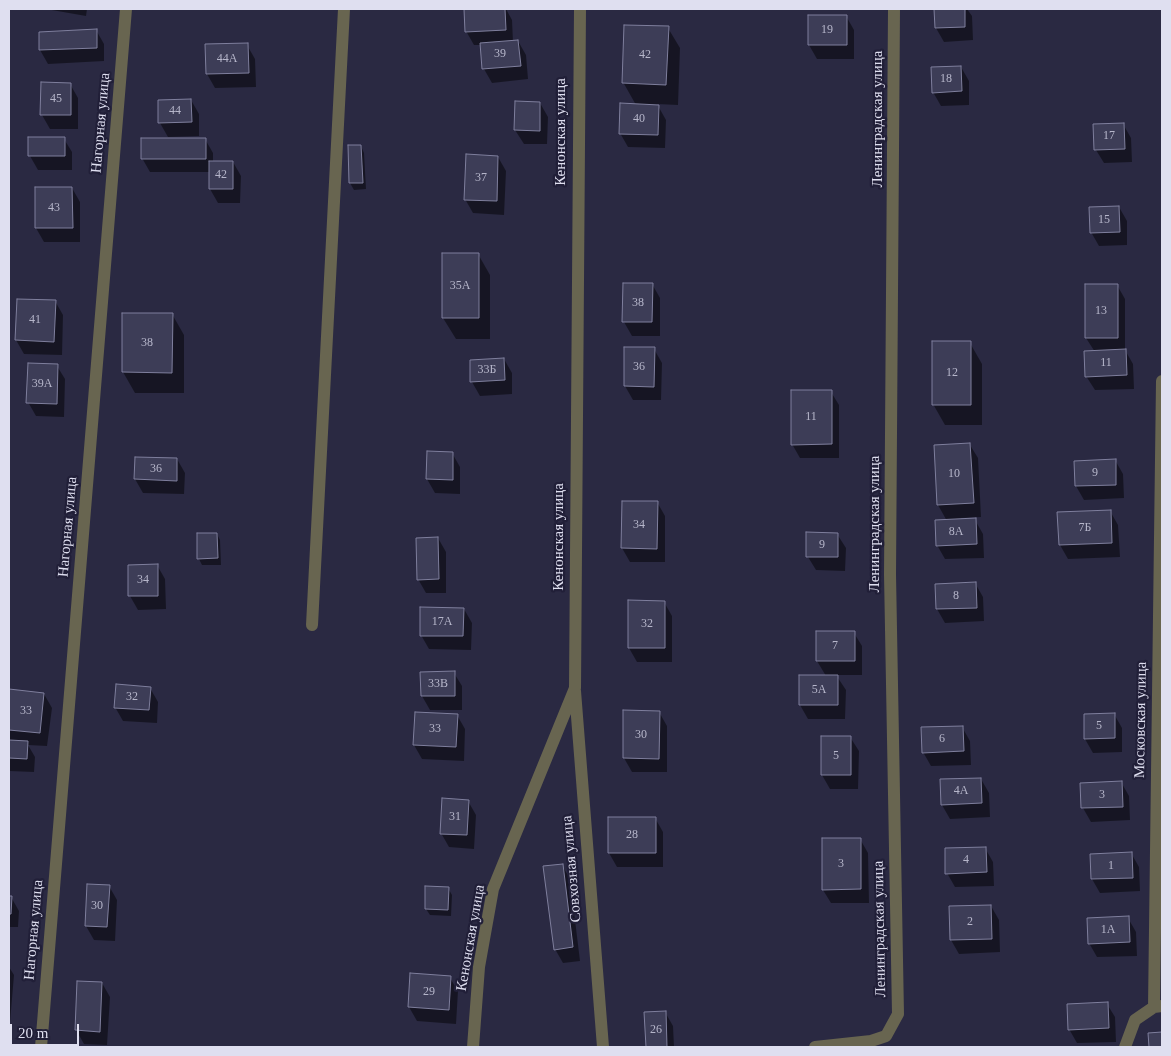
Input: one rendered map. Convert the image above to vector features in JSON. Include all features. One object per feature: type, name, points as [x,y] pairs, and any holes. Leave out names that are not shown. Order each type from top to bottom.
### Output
[{"type":"street","name":"Нагорная улица","points":[[40,1047],[126,9]]},
{"type":"street","points":[[312,625],[344,9]]},
{"type":"street","name":"Кенонская улица","points":[[473,1047],[479,967],[494,889],[574,688],[580,9]]},
{"type":"street","name":"Ленинградская улица","points":[[814,1047],[871,1041],[886,1036],[898,1014],[890,574],[894,9]]},
{"type":"street","name":"Московская улица","points":[[1126,1047],[1136,1020],[1158,1006],[1162,381]]},
{"type":"street","name":"Совхозная улица","points":[[574,688],[604,1047]]},
{"type":"building","points":[[464,9],[505,9],[506,30],[465,32]]},
{"type":"building","points":[[934,9],[965,9],[965,27],[935,28]]},
{"type":"building","points":[[808,15],[847,15],[847,45],[808,45]]},
{"type":"building","points":[[624,25],[669,26],[666,85],[622,83]]},
{"type":"building","points":[[97,29],[97,48],[39,50],[39,32]]},
{"type":"building","points":[[518,40],[521,66],[482,69],[480,43]]},
{"type":"building","points":[[248,43],[249,73],[206,74],[205,44]]},
{"type":"building","points":[[961,66],[962,91],[932,93],[931,67]]},
{"type":"building","points":[[41,82],[71,83],[71,115],[40,115]]},
{"type":"building","points":[[191,99],[192,122],[158,123],[158,100]]},
{"type":"building","points":[[515,101],[540,102],[540,131],[514,130]]},
{"type":"building","points":[[620,103],[659,105],[658,135],[619,134]]},
{"type":"building","points":[[1124,123],[1125,149],[1094,150],[1093,124]]},
{"type":"building","points":[[28,137],[65,137],[65,156],[28,156]]},
{"type":"building","points":[[141,138],[206,138],[206,159],[141,159]]},
{"type":"building","points":[[348,145],[361,145],[363,183],[349,183]]},
{"type":"building","points":[[466,154],[498,156],[497,201],[464,200]]},
{"type":"building","points":[[209,161],[233,161],[233,189],[209,189]]},
{"type":"building","points":[[35,187],[72,187],[73,228],[35,228]]},
{"type":"building","points":[[1119,206],[1120,232],[1090,233],[1089,207]]},
{"type":"building","points":[[442,253],[479,253],[479,318],[442,318]]},
{"type":"building","points":[[623,283],[653,283],[652,322],[622,322]]},
{"type":"building","points":[[1085,284],[1118,284],[1118,338],[1085,338]]},
{"type":"building","points":[[17,299],[56,300],[54,342],[15,340]]},
{"type":"building","points":[[122,313],[173,313],[172,373],[122,372]]},
{"type":"building","points":[[932,341],[971,341],[971,405],[932,405]]},
{"type":"building","points":[[624,347],[655,347],[654,387],[624,386]]},
{"type":"building","points":[[1126,349],[1127,375],[1085,377],[1084,351]]},
{"type":"building","points":[[504,358],[505,380],[470,382],[470,360]]},
{"type":"building","points":[[28,363],[58,364],[57,404],[26,403]]},
{"type":"building","points":[[791,390],[832,390],[832,444],[791,445]]},
{"type":"building","points":[[970,443],[974,503],[937,505],[934,445]]},
{"type":"building","points":[[427,451],[453,452],[453,480],[426,479]]},
{"type":"building","points":[[135,457],[177,458],[177,481],[134,479]]},
{"type":"building","points":[[1116,459],[1116,485],[1075,486],[1074,461]]},
{"type":"building","points":[[622,501],[658,501],[657,549],[621,548]]},
{"type":"building","points":[[1111,510],[1112,543],[1059,545],[1057,512]]},
{"type":"building","points":[[976,518],[977,544],[936,546],[935,520]]},
{"type":"building","points":[[806,532],[838,533],[838,557],[806,557]]},
{"type":"building","points":[[197,533],[217,533],[218,558],[197,559]]},
{"type":"building","points":[[438,537],[439,579],[417,580],[416,538]]},
{"type":"building","points":[[158,564],[158,596],[128,596],[128,565]]},
{"type":"building","points":[[976,582],[977,608],[936,609],[935,584]]},
{"type":"building","points":[[628,600],[665,601],[665,648],[628,648]]},
{"type":"building","points":[[420,607],[464,608],[463,636],[420,636]]},
{"type":"building","points":[[816,631],[855,631],[855,661],[816,661]]},
{"type":"building","points":[[455,671],[455,696],[421,696],[420,672]]},
{"type":"building","points":[[799,675],[838,675],[838,705],[799,705]]},
{"type":"building","points":[[116,684],[151,687],[149,710],[114,708]]},
{"type":"building","points":[[9,689],[44,693],[40,733],[9,730]]},
{"type":"building","points":[[623,710],[660,711],[659,759],[623,758]]},
{"type":"building","points":[[415,712],[458,714],[456,747],[413,745]]},
{"type":"building","points":[[1115,713],[1115,738],[1084,739],[1084,714]]},
{"type":"building","points":[[963,726],[964,751],[922,753],[921,727]]},
{"type":"building","points":[[821,736],[851,736],[851,775],[821,775]]},
{"type":"building","points":[[9,740],[28,741],[27,759],[9,758]]},
{"type":"building","points":[[981,778],[982,803],[941,805],[940,779]]},
{"type":"building","points":[[1122,781],[1123,807],[1081,808],[1080,783]]},
{"type":"building","points":[[442,798],[469,800],[467,835],[440,834]]},
{"type":"building","points":[[608,817],[656,817],[656,853],[608,853]]},
{"type":"building","points":[[822,838],[861,838],[861,889],[822,890]]},
{"type":"building","points":[[986,847],[987,872],[945,874],[945,848]]},
{"type":"building","points":[[1132,852],[1133,878],[1091,879],[1090,854]]},
{"type":"building","points":[[563,864],[573,947],[554,950],[543,866]]},
{"type":"building","points":[[87,884],[110,885],[107,927],[85,926]]},
{"type":"building","points":[[425,886],[449,887],[448,910],[425,909]]},
{"type":"building","points":[[9,896],[12,896],[11,914],[9,914]]},
{"type":"building","points":[[991,905],[992,939],[950,940],[949,906]]},
{"type":"building","points":[[1129,916],[1130,942],[1088,944],[1087,918]]},
{"type":"building","points":[[410,973],[451,976],[449,1010],[408,1007]]},
{"type":"building","points":[[77,981],[102,982],[100,1032],[75,1030]]},
{"type":"building","points":[[1108,1002],[1109,1028],[1068,1030],[1067,1004]]},
{"type":"building","points":[[666,1011],[667,1047],[646,1047],[644,1012]]},
{"type":"building","points":[[1162,1032],[1162,1047],[1149,1047],[1148,1033]]}]
